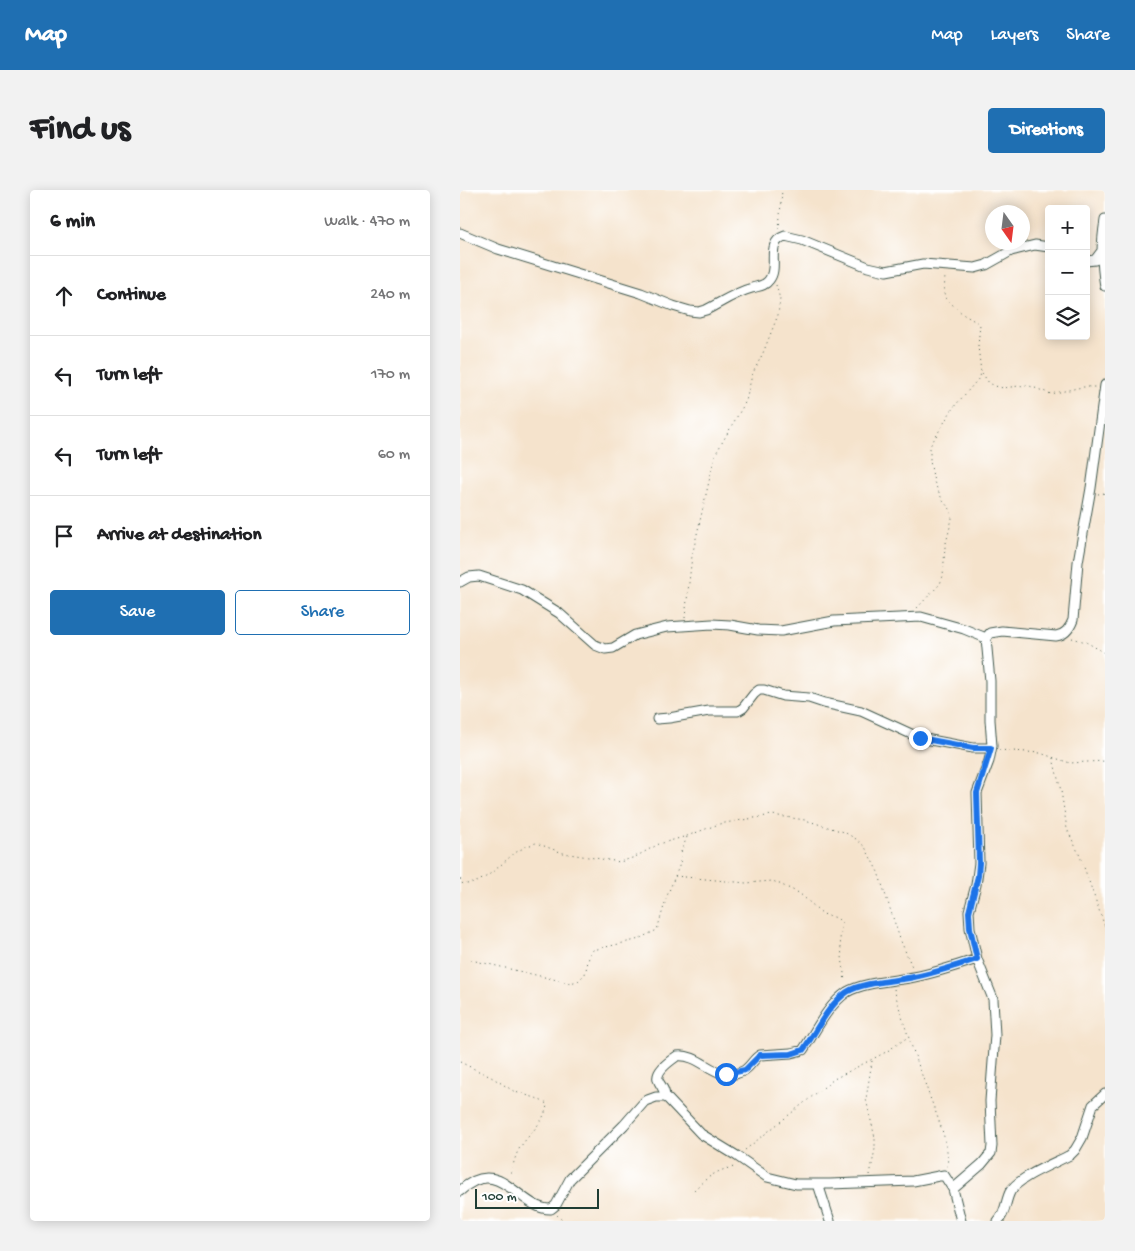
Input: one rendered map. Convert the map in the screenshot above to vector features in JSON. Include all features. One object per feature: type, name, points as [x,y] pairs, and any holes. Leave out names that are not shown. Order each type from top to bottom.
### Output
[{"type":"street","points":[[1105,220],[1101,252],[1105,286]]},
{"type":"street","points":[[460,233],[498,249],[633,291],[673,306],[699,312],[750,288],[762,285],[771,279],[773,250],[779,239],[785,236],[793,237],[879,270],[897,270],[923,264],[975,268],[986,265],[999,256],[1019,249],[1036,245],[1045,246]]},
{"type":"street","points":[[1090,261],[1095,260],[1101,252]]},
{"type":"street","points":[[953,1189],[982,1164],[991,1153],[992,1146],[990,1101],[995,1035],[993,999],[977,959],[970,928],[969,912],[978,876],[979,863],[977,793],[991,748],[990,681],[986,638],[990,633],[1002,631],[1061,636],[1070,627],[1073,620],[1078,562],[1091,488],[1105,386]]},
{"type":"street","points":[[460,582],[469,577],[479,576],[522,590],[559,613],[595,645],[606,649],[613,648],[630,637],[649,631],[684,626],[712,624],[781,631],[834,621],[921,617],[964,629],[986,638]]},
{"type":"street","points":[[657,719],[709,710],[738,710],[743,708],[759,690],[764,690],[783,696],[809,698],[861,711],[920,738],[973,748],[991,748]]},
{"type":"street","points":[[665,1097],[665,1092],[658,1080],[658,1075],[660,1070],[677,1056],[699,1061],[717,1073],[726,1074],[745,1070],[760,1055],[800,1052],[803,1050],[825,1014],[846,993],[867,985],[916,977],[977,959]]},
{"type":"street","points":[[998,1221],[1006,1209],[1011,1191],[1025,1178],[1070,1155],[1075,1150],[1082,1138],[1093,1105],[1105,1094]]},
{"type":"street","points":[[460,1191],[472,1182],[487,1178],[508,1185],[535,1204],[548,1210],[554,1208],[570,1179],[645,1101],[656,1097],[665,1097],[674,1104],[701,1134],[767,1176],[796,1184],[818,1184],[913,1181],[944,1175],[953,1189],[961,1221]]},
{"type":"street","points":[[818,1184],[830,1221]]},
{"type":"path","points":[[779,239],[782,190]]},
{"type":"path","points":[[945,266],[944,297],[960,312],[980,324],[978,346],[982,372],[989,383],[1003,388],[1022,385],[1051,394],[1082,387],[1105,386]]},
{"type":"path","points":[[684,626],[692,556],[715,454],[746,401],[752,375],[778,315],[780,305],[779,292],[771,279]]},
{"type":"path","points":[[917,608],[940,584],[943,576],[945,547],[952,519],[951,510],[943,501],[934,482],[930,461],[930,446],[953,408],[979,380],[982,372]]},
{"type":"path","points":[[1061,636],[1086,642],[1105,653]]},
{"type":"path","points":[[991,748],[1040,753],[1070,764],[1105,762]]},
{"type":"path","points":[[1052,758],[1061,791],[1067,829],[1080,856],[1105,927]]},
{"type":"path","points":[[460,879],[461,883],[465,884],[478,880],[495,870],[513,854],[536,843],[553,850],[620,862],[635,857],[658,844],[735,820],[772,815],[805,820],[844,832],[865,847],[878,872],[900,939],[916,977]]},
{"type":"path","points":[[471,960],[492,966],[523,971],[564,983],[575,982],[585,974],[590,953],[593,950],[636,940],[657,930],[674,876],[680,864],[681,852],[687,836]]},
{"type":"path","points":[[674,876],[746,883],[773,881],[799,893],[823,914],[837,918],[843,926],[840,938],[843,954],[842,971],[846,993]]},
{"type":"path","points":[[891,982],[947,1149],[948,1165],[944,1175]]},
{"type":"path","points":[[737,1156],[834,1079],[897,1046],[908,1037]]},
{"type":"path","points":[[868,1183],[875,1149],[875,1138],[866,1099],[872,1060]]},
{"type":"path","points":[[460,1062],[493,1078],[514,1092],[536,1098],[546,1104],[545,1113],[520,1147],[508,1185]]},
{"type":"path","points":[[694,1190],[720,1170],[742,1166],[744,1162]]},
{"type":"route","points":[[726,1074],[745,1070],[760,1055],[791,1054],[803,1050],[825,1014],[852,989],[916,977],[977,959],[970,928],[969,912],[978,876],[980,852],[977,793],[989,761],[991,748],[973,748],[920,738]]}]
